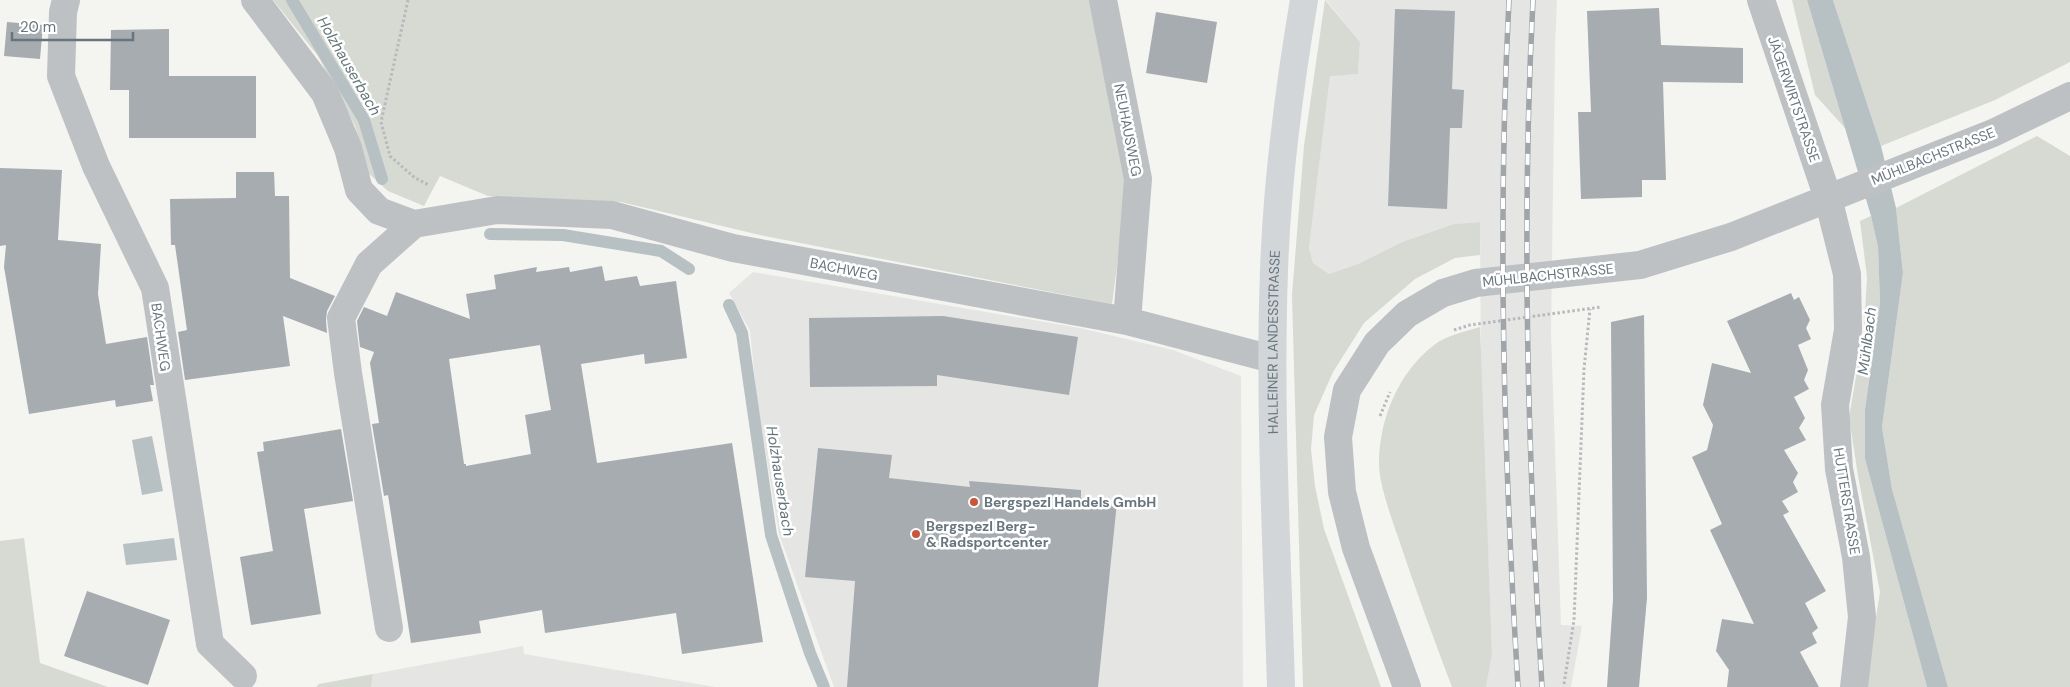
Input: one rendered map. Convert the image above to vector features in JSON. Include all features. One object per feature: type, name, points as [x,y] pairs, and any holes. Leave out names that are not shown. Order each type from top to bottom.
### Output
[{"type":"main road","name":"HALLEINER LANDESSTRASSE","points":[[1281,687],[1272,359],[1274,269],[1282,159],[1304,0]]},
{"type":"street","name":"BACHWEG","points":[[66,0],[63,12],[61,76],[96,166],[155,288],[210,644],[243,676]]},
{"type":"street","points":[[255,0],[325,93],[348,148],[359,190],[379,211],[414,224],[369,264],[341,318],[389,628]]},
{"type":"street","name":"NEUHAUSWEG","points":[[1102,0],[1138,179],[1127,321]]},
{"type":"street","name":"JÄGERWIRTSTRASSE","points":[[1761,0],[1828,198]]},
{"type":"street","name":"MÜHLBACHSTRASSE","points":[[1407,687],[1356,548],[1342,492],[1338,437],[1347,390],[1377,343],[1408,314],[1443,292],[1476,283],[1640,265],[1731,237],[1993,133],[2070,96]]},
{"type":"street","name":"HUTTERSTRASSE","points":[[1828,198],[1847,274],[1848,330],[1835,405],[1839,469],[1856,557],[1862,617],[1854,687]]},
{"type":"street","name":"BACHWEG","points":[[414,224],[496,210],[612,215],[733,248],[1127,321],[1272,359]]},
{"type":"path","points":[[408,0],[381,122],[390,156],[415,178],[430,186]]},
{"type":"path","points":[[1450,331],[1470,325],[1607,306]]},
{"type":"path","points":[[1564,684],[1574,620],[1584,369],[1590,309]]},
{"type":"path","points":[[1378,420],[1391,390]]},
{"type":"shaded area","points":[[273,0],[1094,0],[1129,176],[1112,304],[760,235],[621,202],[488,196],[440,176],[424,206],[388,191],[367,172],[355,126],[318,56]]},
{"type":"shaded area","points":[[1325,0],[1360,42],[1358,74],[1330,76],[1309,248],[1313,263],[1329,274],[1358,264],[1402,242],[1454,224],[1480,222],[1480,255],[1455,258],[1415,279],[1364,323],[1333,372],[1314,415],[1311,449],[1315,486],[1324,529],[1381,687],[1303,687],[1292,295],[1304,146]]},
{"type":"shaded area","points":[[1326,0],[1557,0],[1551,332],[1561,625],[1582,626],[1571,687],[1486,687],[1492,655],[1481,378],[1480,222],[1454,224],[1402,242],[1358,264],[1329,274],[1313,263],[1309,248],[1330,75],[1358,74],[1360,42]]},
{"type":"shaded area","points":[[1792,0],[1807,0],[1845,128],[1815,95]]},
{"type":"shaded area","points":[[1807,0],[1833,0],[1881,146],[1896,208],[1903,273],[1882,427],[1892,489],[1948,687],[1927,687],[1865,459],[1865,409],[1880,303],[1878,247],[1871,216]]},
{"type":"shaded area","points":[[1833,0],[2070,0],[2070,62],[1995,100],[1881,146]]},
{"type":"shaded area","points":[[2037,136],[2070,156],[2070,687],[1948,687],[1892,489],[1882,427],[1903,273],[1896,208]]},
{"type":"shaded area","points":[[1871,216],[1878,247],[1880,303],[1865,409],[1865,459],[1927,687],[1865,687],[1880,592],[1849,417],[1864,331],[1867,277],[1860,221]]},
{"type":"shaded area","points":[[753,272],[1080,328],[1173,350],[1241,376],[1243,687],[834,687],[779,534],[757,400],[750,331],[729,293]]},
{"type":"shaded area","points":[[1480,327],[1492,655],[1486,687],[1452,687],[1392,520],[1379,469],[1380,444],[1383,428],[1394,397],[1401,382],[1411,368],[1434,345],[1444,339]]},
{"type":"shaded area","points":[[152,436],[163,491],[142,495],[132,440]]},
{"type":"shaded area","points":[[24,538],[40,663],[108,687],[0,687],[0,541]]},
{"type":"shaded area","points":[[174,538],[177,560],[126,565],[123,544]]},
{"type":"shaded area","points":[[523,646],[524,654],[715,687],[371,687],[373,674]]},
{"type":"shaded area","points":[[373,674],[371,687],[316,687],[319,684]]},
{"type":"building","points":[[1659,8],[1661,45],[1743,48],[1743,83],[1663,82],[1666,180],[1642,180],[1642,197],[1581,199],[1578,112],[1591,112],[1587,11]]},
{"type":"building","points":[[1395,9],[1455,11],[1452,89],[1464,90],[1462,128],[1450,128],[1447,209],[1388,206]]},
{"type":"building","points":[[1156,12],[1217,22],[1207,83],[1146,73]]},
{"type":"building","points":[[7,22],[43,25],[40,59],[4,56]]},
{"type":"building","points":[[169,29],[169,76],[256,76],[256,138],[129,138],[129,90],[110,90],[111,30]]},
{"type":"building","points":[[0,168],[62,170],[58,240],[101,244],[98,294],[106,344],[147,337],[154,385],[150,385],[153,401],[116,407],[115,400],[29,414],[4,267],[6,245],[0,246]]},
{"type":"building","points":[[236,172],[274,172],[275,196],[289,196],[290,278],[335,296],[327,311],[327,333],[283,316],[290,366],[185,380],[178,332],[187,330],[175,245],[171,245],[170,199],[236,198]]},
{"type":"building","points":[[602,266],[605,281],[637,276],[640,286],[676,281],[687,358],[645,364],[644,354],[581,364],[597,463],[732,443],[763,642],[682,654],[676,613],[545,633],[542,610],[479,621],[481,633],[411,643],[388,495],[384,496],[372,424],[379,423],[370,363],[374,352],[360,347],[357,321],[364,307],[387,316],[396,292],[470,319],[466,294],[496,289],[494,275],[537,267],[536,272],[569,267],[570,272]],"holes":[[[540,345],[551,410],[525,415],[531,454],[466,466],[464,464],[449,359]]]},
{"type":"building","points":[[1791,293],[1794,300],[1799,297],[1810,320],[1806,328],[1811,339],[1798,345],[1808,370],[1804,380],[1809,389],[1794,397],[1805,418],[1799,428],[1806,440],[1784,450],[1798,473],[1793,482],[1798,492],[1782,501],[1789,512],[1783,515],[1826,591],[1805,603],[1818,628],[1812,633],[1817,643],[1800,652],[1819,687],[1727,687],[1729,670],[1716,651],[1722,619],[1754,624],[1710,530],[1722,524],[1692,457],[1707,450],[1713,425],[1703,405],[1712,363],[1751,373],[1727,321]]},
{"type":"building","points":[[1644,315],[1647,598],[1639,687],[1607,687],[1613,600],[1611,322]]},
{"type":"building","points":[[943,316],[1078,337],[1069,395],[937,375],[937,386],[810,387],[809,318]]},
{"type":"building","points":[[341,429],[353,501],[304,509],[321,614],[251,625],[240,557],[273,551],[257,452],[264,451],[263,442]]},
{"type":"building","points":[[818,448],[892,455],[889,478],[970,487],[969,481],[1081,490],[1081,498],[1117,502],[1098,687],[847,687],[855,581],[805,577]]},
{"type":"building","points":[[87,591],[170,620],[148,685],[64,656]]},
{"type":"waterway","name":"Holzhauserbach","points":[[292,0],[364,120],[382,179]]},
{"type":"waterway","name":"Holzhauserbach","points":[[490,234],[563,235],[661,251],[689,269]]},
{"type":"waterway","name":"Holzhauserbach","points":[[729,305],[742,333],[771,535],[810,653],[824,687]]},
{"type":"railway","points":[[1509,0],[1503,172],[1504,344],[1509,516],[1518,687]]},
{"type":"railway","points":[[1533,0],[1527,172],[1528,343],[1533,515],[1542,687]]},
{"type":"place","name":"Bergspezl Handels GmbH","points":[[974,502]]},
{"type":"place","name":"Bergspezl Berg- & Radsportcenter","points":[[916,534]]},
{"type":"water label","name":"Mühlbach","points":[[1867,341]]}]
